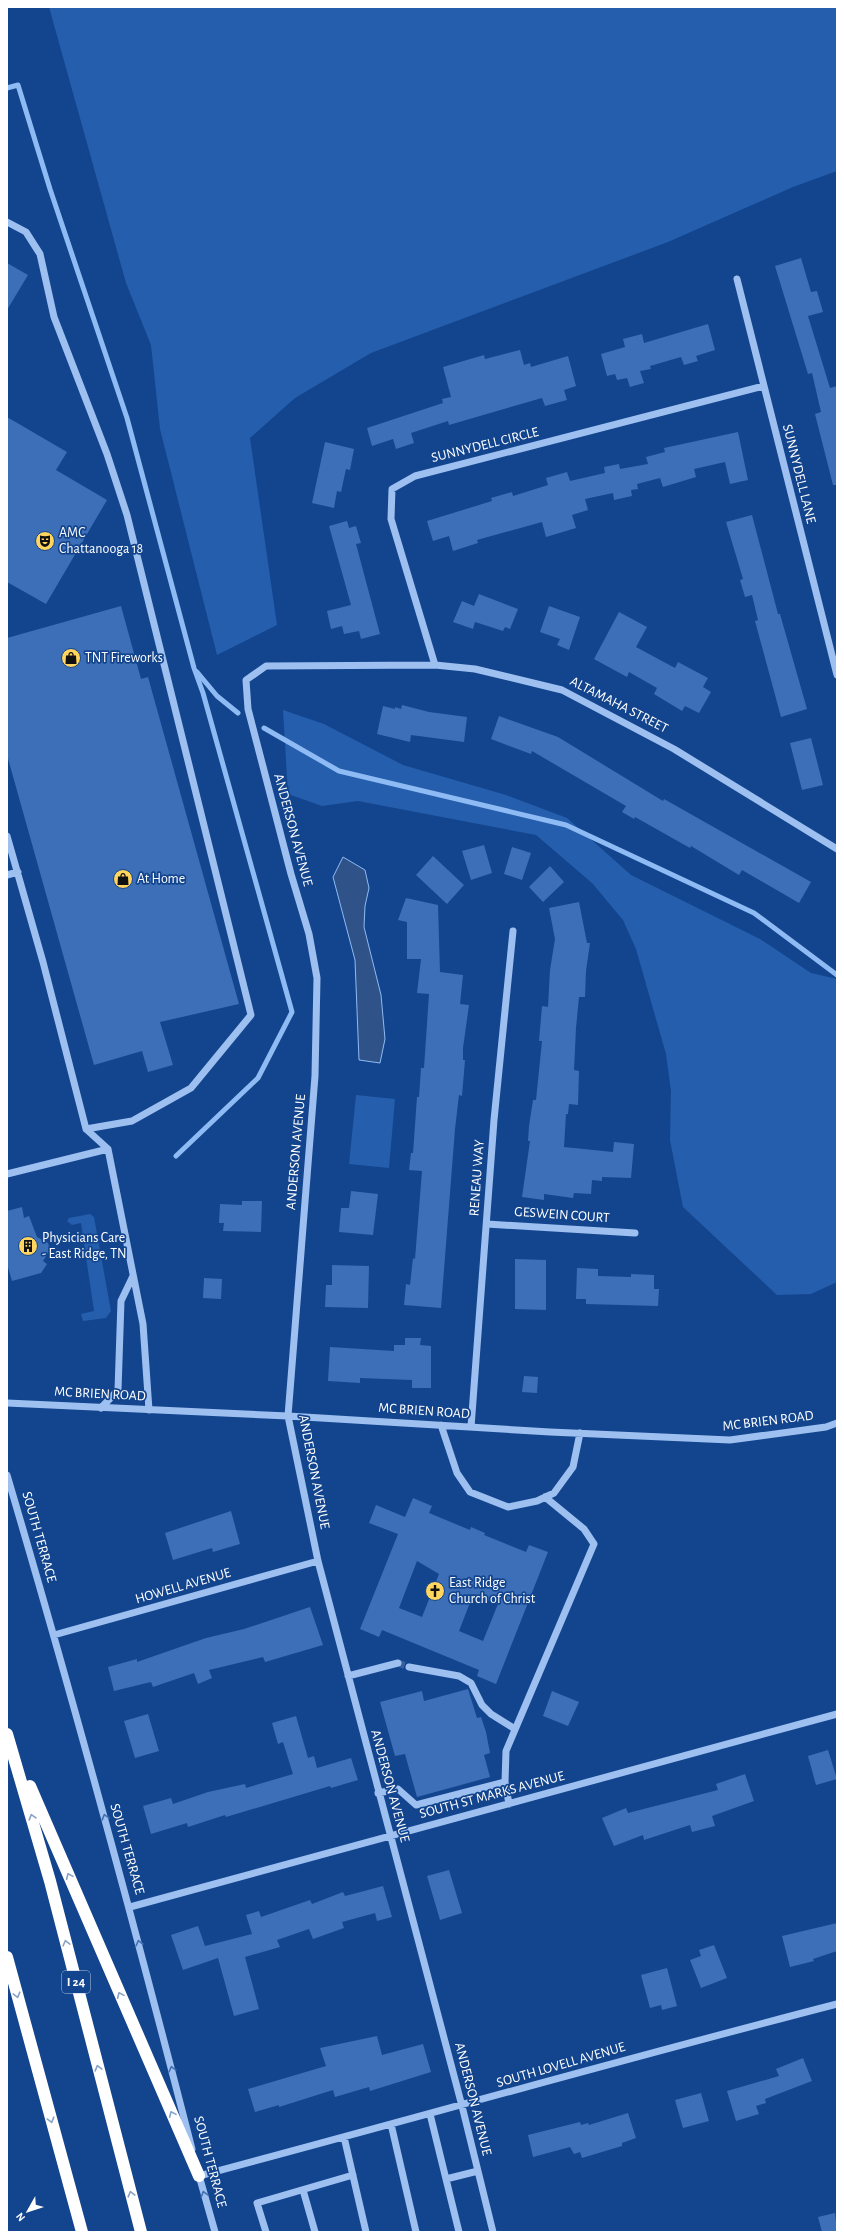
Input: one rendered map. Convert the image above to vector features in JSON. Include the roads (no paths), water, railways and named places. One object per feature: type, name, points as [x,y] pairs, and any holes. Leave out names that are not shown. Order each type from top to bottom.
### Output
[{"type":"highway","points":[[9,1738],[199,2176]]},
{"type":"highway","name":"I 24","points":[[9,1738],[50,1881],[141,2232]]},
{"type":"highway","points":[[7,1957],[82,2232]]},
{"type":"street","points":[[7,222],[26,232],[40,254],[54,317],[107,454],[127,515],[251,1015],[191,1088],[132,1120],[86,1129]]},
{"type":"street","name":"SUNNYDELL LANE","points":[[737,279],[837,675]]},
{"type":"street","name":"SUNNYDELL CIRCLE","points":[[435,665],[391,519],[392,489],[415,476],[764,386]]},
{"type":"street","name":"ALTAMAHA STREET","points":[[266,666],[435,665],[475,669],[562,690],[674,749],[837,849]]},
{"type":"street","name":"ANDERSON AVENUE","points":[[266,666],[246,680],[248,709],[291,874],[309,934],[317,978],[315,1076],[288,1416],[318,1561],[378,1793],[462,2106],[493,2232]]},
{"type":"street","points":[[7,836],[18,872],[86,1129],[108,1149],[143,1324],[149,1410]]},
{"type":"street","points":[[7,875],[18,872]]},
{"type":"street","name":"RENEAU WAY","points":[[471,1427],[494,1120],[513,931]]},
{"type":"street","points":[[7,1174],[108,1149]]},
{"type":"street","name":"GESWEIN COURT","points":[[487,1224],[635,1233]]},
{"type":"street","points":[[101,1408],[118,1390],[121,1301],[133,1276]]},
{"type":"street","name":"MC BRIEN ROAD","points":[[7,1403],[288,1416],[580,1434],[730,1440],[826,1427],[837,1423]]},
{"type":"street","points":[[441,1425],[457,1473],[470,1492],[508,1507],[545,1497],[554,1493],[573,1467],[580,1434]]},
{"type":"street","name":"SOUTH TERRACE","points":[[7,1475],[54,1635],[130,1907],[199,2176],[215,2232]]},
{"type":"street","points":[[509,1804],[505,1782],[506,1751],[594,1544],[584,1529],[545,1497]]},
{"type":"street","name":"HOWELL AVENUE","points":[[54,1635],[318,1561]]},
{"type":"street","points":[[348,1676],[398,1663]]},
{"type":"street","points":[[409,1667],[459,1676],[470,1683],[482,1705],[491,1714],[515,1729]]},
{"type":"street","name":"SOUTH ST MARKS AVENUE","points":[[130,1907],[837,1714]]},
{"type":"street","points":[[378,1793],[398,1789],[416,1805],[505,1782]]},
{"type":"street","name":"SOUTH LOVELL AVENUE","points":[[199,2176],[462,2106],[678,2045],[837,2004]]},
{"type":"street","points":[[430,2114],[459,2232]]},
{"type":"street","points":[[391,2124],[416,2232]]},
{"type":"street","points":[[344,2137],[366,2232]]},
{"type":"street","points":[[446,2179],[478,2171]]},
{"type":"street","points":[[266,2232],[258,2203],[353,2175]]},
{"type":"street","points":[[302,2190],[315,2232]]},
{"type":"waterway","points":[[7,88],[18,85],[50,189],[127,418],[194,668],[203,693],[292,1012],[258,1078],[176,1156]]},
{"type":"waterway","points":[[197,672],[217,696],[238,713]]},
{"type":"waterway","points":[[264,728],[339,771],[566,825],[754,913],[837,975]]},
{"type":"tunnel","points":[[398,1663],[409,1667]]},
{"type":"place","name":"AMC Chattanooga 18","points":[[45,541]]},
{"type":"place","name":"TNT Fireworks","points":[[71,658]]},
{"type":"place","name":"At Home","points":[[123,879]]},
{"type":"place","name":"Physicians Care - East Ridge, TN","points":[[28,1246]]},
{"type":"place","name":"East Ridge Church of Christ","points":[[435,1591]]}]
